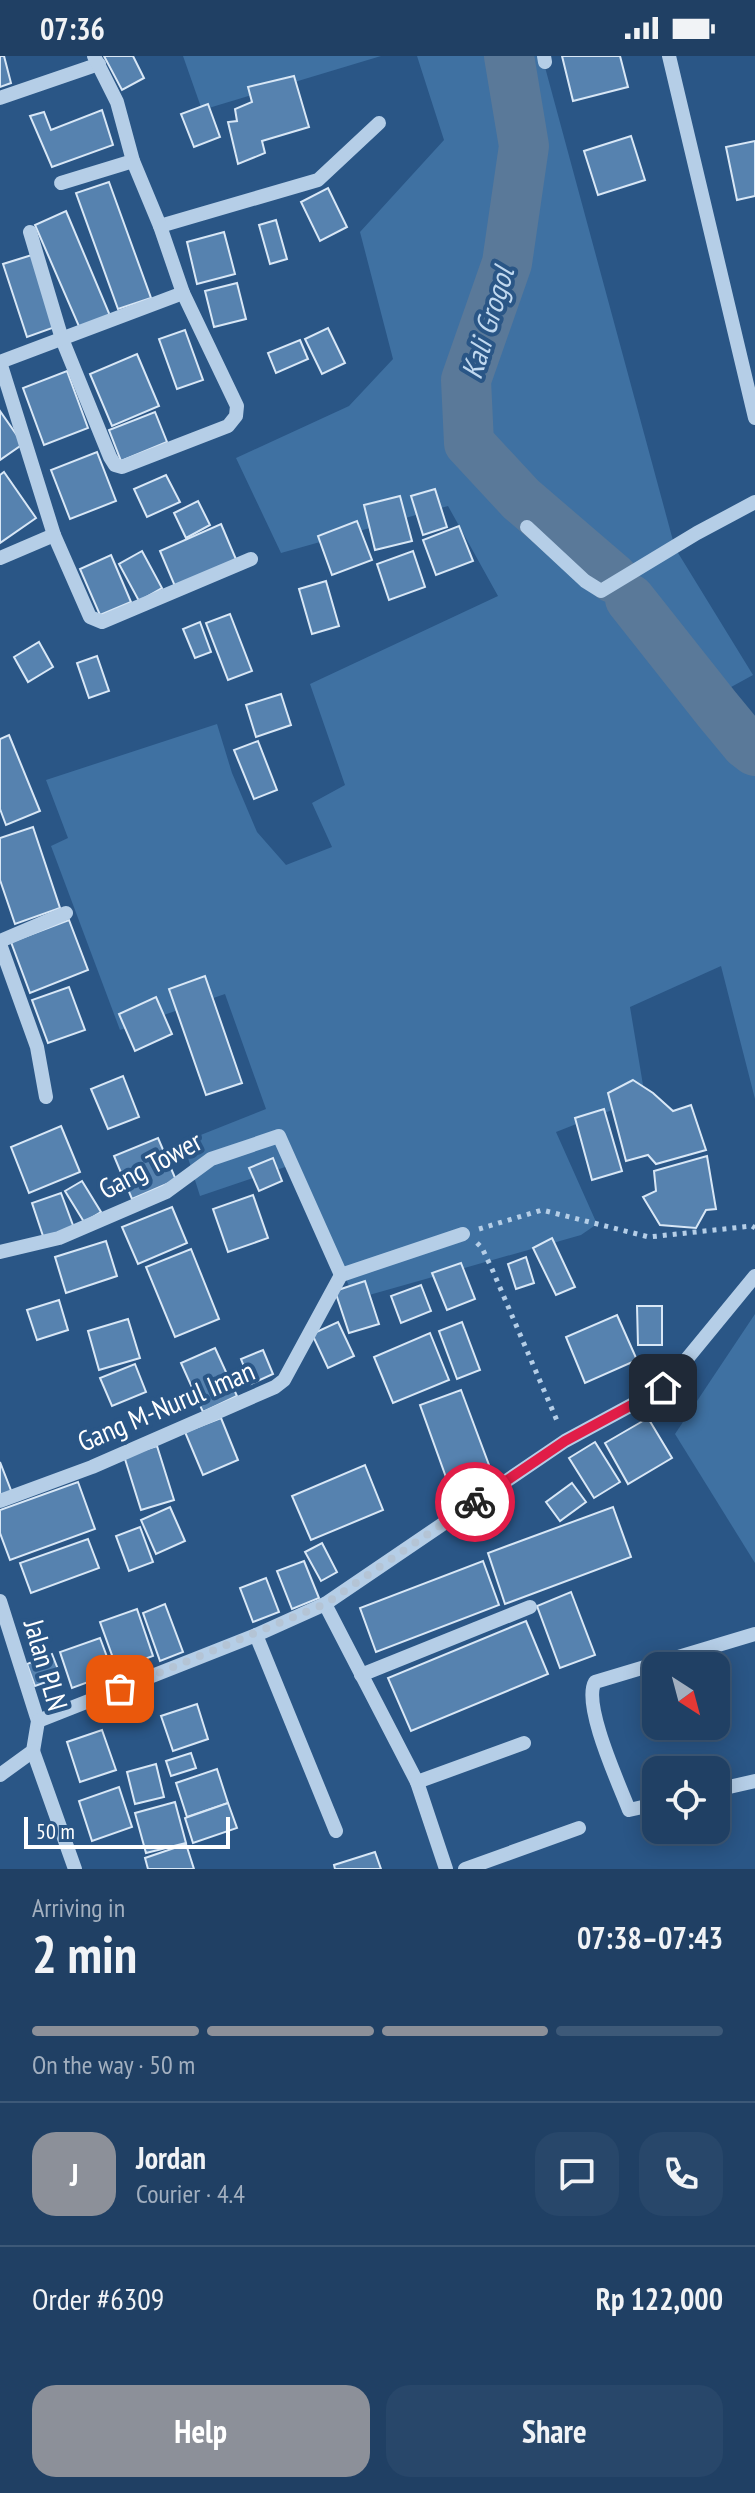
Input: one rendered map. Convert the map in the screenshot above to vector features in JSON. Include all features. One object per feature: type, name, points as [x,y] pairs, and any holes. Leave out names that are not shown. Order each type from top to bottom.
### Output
[{"type":"street","points":[[669,56],[755,418]]},
{"type":"street","points":[[0,98],[96,60],[117,102],[133,161],[183,293],[237,406],[236,416],[228,426],[122,467],[115,465],[62,339],[30,232]]},
{"type":"street","points":[[160,226],[318,180],[379,123]]},
{"type":"street","points":[[61,183],[133,161]]},
{"type":"street","points":[[183,293],[0,362],[54,535],[87,613],[102,622],[251,559]]},
{"type":"street","points":[[527,527],[585,581],[601,591],[755,502]]},
{"type":"street","points":[[0,558],[54,535]]},
{"type":"street","points":[[46,1097],[37,1047],[0,942],[66,913]]},
{"type":"street","name":"Gang Tower","points":[[0,1252],[59,1238],[166,1192],[211,1159],[279,1136],[341,1275]]},
{"type":"street","points":[[341,1275],[463,1234]]},
{"type":"street","name":"Gang M-Nurul Iman","points":[[0,1501],[92,1467],[275,1387],[284,1380],[341,1275]]},
{"type":"street","points":[[38,1721],[256,1635],[325,1604],[565,1441],[663,1388],[755,1276]]},
{"type":"street","name":"Jalan PLN","points":[[0,1601],[38,1721],[33,1751],[0,1775]]},
{"type":"street","points":[[325,1604],[417,1782],[446,1869]]},
{"type":"street","points":[[361,1675],[530,1607]]},
{"type":"street","points":[[642,1807],[629,1810],[594,1717],[590,1691],[595,1682],[755,1634]]},
{"type":"street","points":[[256,1635],[336,1831]]},
{"type":"street","points":[[417,1782],[524,1743]]},
{"type":"street","points":[[33,1751],[75,1869]]},
{"type":"street","points":[[730,1787],[755,1781]]},
{"type":"street","points":[[465,1869],[579,1828]]},
{"type":"path","points":[[463,1234],[542,1210],[649,1237],[755,1228]]},
{"type":"path","points":[[463,1234],[482,1248],[565,1441]]},
{"type":"shaded area","points":[[183,56],[381,56],[202,110]]},
{"type":"shaded area","points":[[417,56],[542,56],[675,548],[753,675],[702,703],[755,762],[755,1099],[721,966],[630,1007],[645,1097],[556,1132],[597,1224],[581,1235],[355,1299],[294,1164],[200,1196],[183,1142],[266,1109],[225,994],[120,1030],[51,846],[68,838],[46,780],[217,724],[232,773],[257,832],[286,865],[332,847],[312,803],[345,785],[310,684],[498,596],[448,506],[281,553],[236,458],[349,406],[393,359],[360,232],[444,140]]},
{"type":"shaded area","points":[[755,1314],[755,1563],[675,1434]]},
{"type":"building","points":[[0,56],[4,56],[11,83],[0,87]]},
{"type":"building","points":[[104,56],[133,56],[144,78],[122,90]]},
{"type":"building","points":[[562,56],[620,56],[628,87],[573,101]]},
{"type":"building","points":[[294,76],[309,127],[262,141],[265,153],[238,164],[228,122],[237,121],[235,109],[252,102],[248,87]]},
{"type":"building","points":[[208,104],[220,137],[194,147],[181,114]]},
{"type":"building","points":[[102,110],[113,145],[52,167],[30,116],[44,112],[51,130]]},
{"type":"building","points":[[631,136],[645,180],[598,195],[584,151]]},
{"type":"building","points":[[755,141],[755,196],[737,200],[726,147]]},
{"type":"building","points":[[109,182],[151,298],[118,309],[76,193]]},
{"type":"building","points":[[328,188],[347,227],[320,241],[301,202]]},
{"type":"building","points":[[66,211],[111,318],[81,331],[35,225]]},
{"type":"building","points":[[276,220],[287,259],[270,264],[259,225]]},
{"type":"building","points":[[224,232],[235,274],[197,284],[187,242]]},
{"type":"building","points":[[35,254],[58,326],[27,337],[3,264]]},
{"type":"building","points":[[237,283],[246,319],[214,327],[205,291]]},
{"type":"building","points":[[328,328],[345,363],[322,374],[305,339]]},
{"type":"building","points":[[185,330],[203,380],[177,389],[159,339]]},
{"type":"building","points":[[300,340],[308,359],[276,373],[268,353]]},
{"type":"building","points":[[137,354],[159,406],[112,426],[90,374]]},
{"type":"building","points":[[67,371],[88,428],[44,445],[23,388]]},
{"type":"building","points":[[0,411],[23,444],[0,460]]},
{"type":"building","points":[[155,412],[167,442],[121,461],[109,430]]},
{"type":"building","points":[[97,452],[116,501],[70,519],[51,470]]},
{"type":"building","points":[[4,472],[36,518],[0,543],[0,475]]},
{"type":"building","points":[[166,475],[180,502],[147,517],[134,489]]},
{"type":"building","points":[[435,489],[447,527],[423,535],[411,496]]},
{"type":"building","points":[[400,496],[412,541],[375,550],[364,505]]},
{"type":"building","points":[[198,501],[210,525],[186,538],[174,513]]},
{"type":"building","points":[[357,521],[372,560],[332,575],[318,536]]},
{"type":"building","points":[[221,524],[238,564],[177,591],[160,551]]},
{"type":"building","points":[[459,526],[473,561],[436,575],[423,540]]},
{"type":"building","points":[[142,551],[162,588],[139,601],[119,564]]},
{"type":"building","points":[[413,551],[425,587],[389,600],[377,564]]},
{"type":"building","points":[[111,555],[131,602],[100,615],[80,569]]},
{"type":"building","points":[[326,581],[339,626],[312,634],[299,589]]},
{"type":"building","points":[[230,614],[252,671],[228,680],[206,623]]},
{"type":"building","points":[[200,622],[211,652],[195,658],[183,629]]},
{"type":"building","points":[[39,642],[53,667],[28,682],[14,657]]},
{"type":"building","points":[[97,656],[109,691],[89,698],[77,663]]},
{"type":"building","points":[[281,694],[291,725],[256,737],[246,705]]},
{"type":"building","points":[[9,735],[40,811],[6,825],[0,809],[0,739]]},
{"type":"building","points":[[258,741],[277,790],[254,799],[234,750]]},
{"type":"building","points":[[33,827],[60,908],[15,924],[0,880],[0,838]]},
{"type":"building","points":[[69,920],[88,970],[30,993],[11,942]]},
{"type":"building","points":[[205,976],[242,1083],[206,1095],[169,989]]},
{"type":"building","points":[[69,987],[85,1030],[48,1043],[32,1000]]},
{"type":"building","points":[[156,997],[172,1034],[135,1051],[119,1014]]},
{"type":"building","points":[[123,1076],[139,1117],[108,1129],[91,1089]]},
{"type":"building","points":[[633,1080],[673,1111],[691,1105],[706,1150],[656,1164],[648,1155],[626,1161],[608,1093]]},
{"type":"building","points":[[604,1109],[622,1171],[592,1180],[575,1118]]},
{"type":"building","points":[[61,1126],[80,1172],[29,1193],[11,1147]]},
{"type":"building","points":[[158,1138],[176,1180],[132,1199],[114,1156]]},
{"type":"building","points":[[707,1156],[716,1209],[706,1210],[696,1228],[660,1225],[643,1197],[656,1191],[654,1171]]},
{"type":"building","points":[[273,1158],[282,1181],[259,1191],[249,1168]]},
{"type":"building","points":[[82,1181],[101,1212],[84,1222],[65,1191]]},
{"type":"building","points":[[61,1193],[74,1228],[44,1239],[32,1203]]},
{"type":"building","points":[[253,1195],[268,1238],[228,1252],[213,1209]]},
{"type":"building","points":[[172,1207],[187,1243],[138,1264],[122,1227]]},
{"type":"building","points":[[552,1238],[575,1287],[556,1295],[533,1248]]},
{"type":"building","points":[[106,1241],[117,1276],[66,1293],[55,1257]]},
{"type":"building","points":[[191,1249],[219,1319],[175,1337],[146,1267]]},
{"type":"building","points":[[526,1257],[534,1283],[516,1289],[508,1264]]},
{"type":"building","points":[[461,1263],[475,1299],[447,1310],[432,1273]]},
{"type":"building","points":[[365,1281],[379,1324],[349,1333],[335,1291]]},
{"type":"building","points":[[421,1285],[431,1311],[401,1323],[391,1296]]},
{"type":"building","points":[[59,1300],[68,1330],[37,1340],[27,1310]]},
{"type":"building","points":[[637,1306],[662,1306],[662,1345],[638,1345]]},
{"type":"building","points":[[617,1315],[637,1360],[585,1383],[566,1337]]},
{"type":"building","points":[[128,1319],[140,1358],[99,1370],[88,1331]]},
{"type":"building","points":[[338,1322],[354,1356],[328,1368],[312,1334]]},
{"type":"building","points":[[462,1322],[480,1370],[457,1379],[439,1331]]},
{"type":"building","points":[[430,1333],[449,1380],[393,1403],[374,1357]]},
{"type":"building","points":[[215,1348],[237,1396],[203,1412],[181,1363]]},
{"type":"building","points":[[263,1350],[273,1374],[251,1384],[241,1359]]},
{"type":"building","points":[[135,1364],[146,1392],[112,1406],[100,1378]]},
{"type":"building","points":[[461,1390],[489,1465],[447,1480],[420,1405]]},
{"type":"building","points":[[221,1418],[238,1460],[203,1475],[185,1432]]},
{"type":"building","points":[[648,1418],[672,1458],[628,1484],[605,1443]]},
{"type":"building","points":[[595,1442],[620,1482],[594,1498],[569,1458]]},
{"type":"building","points":[[157,1446],[174,1500],[141,1510],[124,1456]]},
{"type":"building","points":[[0,1462],[12,1493],[0,1498]]},
{"type":"building","points":[[365,1465],[383,1510],[311,1540],[292,1496]]},
{"type":"building","points":[[78,1482],[95,1529],[10,1560],[0,1533],[0,1510]]},
{"type":"building","points":[[572,1483],[586,1502],[560,1521],[546,1502]]},
{"type":"building","points":[[170,1507],[185,1541],[156,1554],[141,1520]]},
{"type":"building","points":[[613,1507],[631,1557],[505,1604],[488,1553]]},
{"type":"building","points":[[140,1527],[153,1562],[129,1571],[116,1536]]},
{"type":"building","points":[[88,1539],[99,1568],[31,1593],[20,1563]]},
{"type":"building","points":[[322,1543],[337,1572],[321,1581],[305,1552]]},
{"type":"building","points":[[304,1561],[319,1598],[292,1609],[277,1571]]},
{"type":"building","points":[[483,1561],[499,1605],[376,1652],[360,1608]]},
{"type":"building","points":[[266,1578],[279,1612],[253,1622],[240,1588]]},
{"type":"building","points":[[571,1592],[595,1655],[560,1668],[537,1606]]},
{"type":"building","points":[[165,1604],[183,1652],[160,1661],[143,1613]]},
{"type":"building","points":[[137,1609],[153,1656],[117,1669],[100,1622]]},
{"type":"building","points":[[526,1621],[548,1674],[411,1731],[388,1678]]},
{"type":"building","points":[[100,1638],[113,1673],[72,1688],[60,1652]]},
{"type":"building","points":[[52,1654],[61,1677],[35,1686],[27,1664]]},
{"type":"building","points":[[197,1704],[208,1739],[173,1751],[161,1716]]},
{"type":"building","points":[[102,1730],[116,1770],[80,1782],[67,1742]]},
{"type":"building","points":[[191,1753],[196,1768],[171,1776],[166,1761]]},
{"type":"building","points":[[156,1764],[164,1797],[135,1804],[127,1772]]},
{"type":"building","points":[[217,1769],[228,1803],[187,1817],[176,1783]]},
{"type":"building","points":[[119,1787],[132,1827],[92,1841],[79,1801]]},
{"type":"building","points":[[175,1802],[186,1843],[146,1853],[135,1813]]},
{"type":"building","points":[[228,1803],[237,1828],[193,1843],[185,1818]]},
{"type":"building","points":[[186,1844],[194,1869],[148,1869],[145,1858]]},
{"type":"building","points":[[375,1852],[381,1869],[335,1869],[334,1865]]},
{"type":"waterway","name":"Kali Grogol","points":[[509,56],[524,146],[507,263],[466,380],[469,443],[521,499],[613,578]]},
{"type":"waterway","name":"Kali Grogol","points":[[630,599],[717,709],[755,751]]},
{"type":"way so far","points":[[120,1689],[325,1604],[475,1502]]},
{"type":"route","points":[[475,1502],[565,1441],[663,1388]]}]
